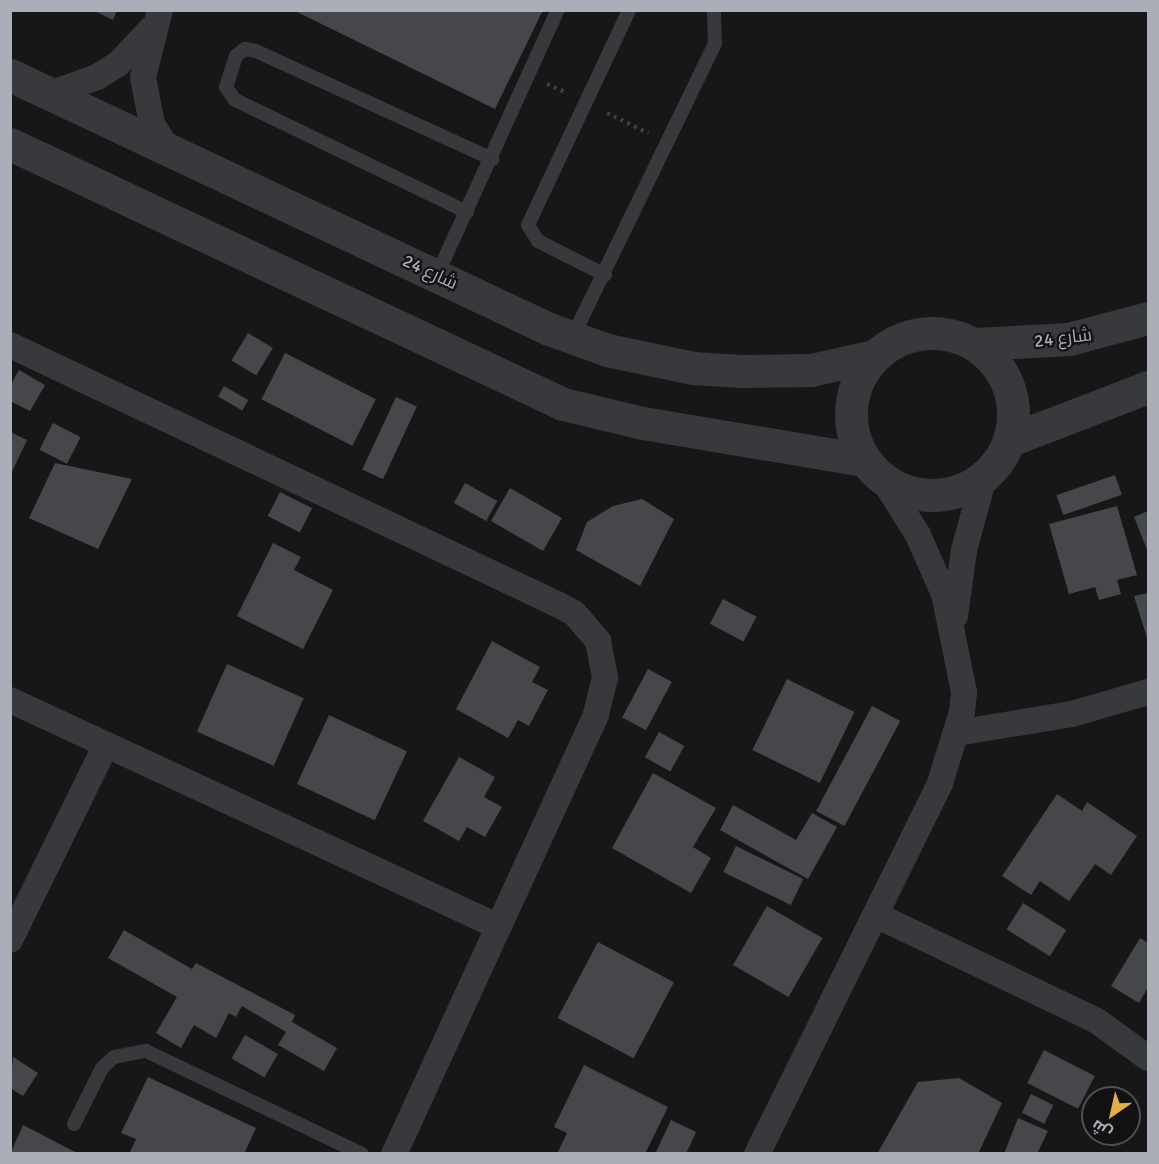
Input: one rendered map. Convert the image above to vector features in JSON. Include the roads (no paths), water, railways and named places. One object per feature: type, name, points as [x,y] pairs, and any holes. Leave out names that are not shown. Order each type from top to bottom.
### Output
[{"type":"street","points":[[50,94],[97,78],[132,51],[156,19]]},
{"type":"street","points":[[156,19],[142,77],[144,102],[166,146]]},
{"type":"street","name":"شارع 24","points":[[10,75],[166,146],[572,338],[643,359],[741,371],[811,369],[874,356]]},
{"type":"street","points":[[10,144],[563,404],[653,425],[874,470],[908,492],[934,496],[961,491],[984,477]]},
{"type":"street","name":"شارع 24","points":[[975,344],[1069,339],[1149,318]]},
{"type":"street","points":[[757,1154],[940,783],[957,733],[964,692],[954,629],[932,564],[874,470],[850,417],[852,394],[874,356],[896,340],[922,332],[950,334],[975,344],[992,358],[1012,397],[1010,440],[984,477],[964,550],[954,629]]},
{"type":"street","points":[[10,345],[557,604],[587,626],[604,659],[602,696],[394,1154]]},
{"type":"street","points":[[1010,440],[1149,387]]},
{"type":"street","points":[[957,733],[1072,714],[1149,692]]},
{"type":"street","points":[[10,700],[497,926]]},
{"type":"street","points":[[10,940],[106,745]]},
{"type":"street","points":[[876,915],[1097,1021],[1149,1058]]},
{"type":"lane","points":[[437,275],[468,212],[558,10]]},
{"type":"lane","points":[[605,274],[538,241],[528,225],[629,10]]},
{"type":"lane","points":[[572,338],[715,44],[714,10]]},
{"type":"lane","points":[[468,212],[235,100],[226,87],[236,56],[245,49],[256,51],[492,159]]},
{"type":"lane","points":[[74,1124],[102,1068],[114,1057],[146,1051],[362,1154]]}]
